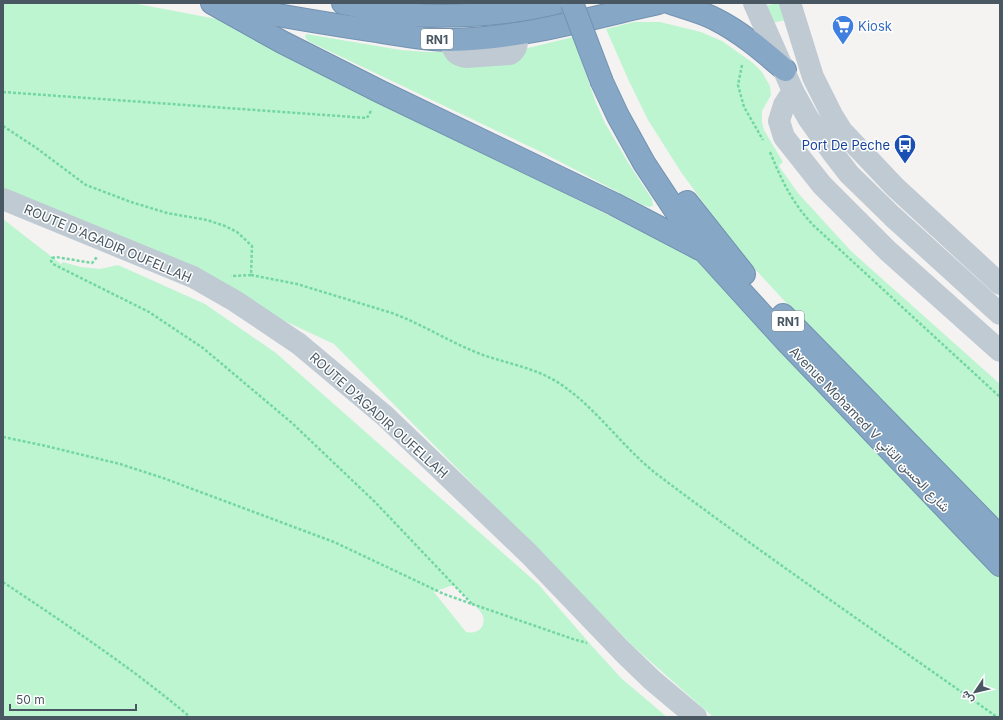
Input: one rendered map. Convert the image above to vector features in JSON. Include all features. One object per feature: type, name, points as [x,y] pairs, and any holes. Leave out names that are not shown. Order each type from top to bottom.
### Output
[{"type":"highway","name":"RN1","points":[[213,3],[353,28],[413,37],[449,40],[491,38],[517,34],[556,27],[658,3]]},
{"type":"highway","points":[[213,3],[282,42],[381,92],[614,204],[705,252]]},
{"type":"highway","name":"RN1","points":[[343,3],[390,13],[422,15],[488,14],[550,4]]},
{"type":"highway","name":"Avenue Mohamed V شارع الحسن الثاني","points":[[572,3],[608,79],[629,108],[657,156],[686,200],[719,244],[754,285],[1000,537]]},
{"type":"highway","name":"Avenue Mohamed V شارع الحسن الثاني","points":[[587,3],[618,116],[644,163],[705,252],[790,345],[1000,566]]},
{"type":"highway","points":[[671,3],[713,18],[734,29],[756,45],[785,70]]},
{"type":"street","points":[[754,3],[808,118],[849,174],[892,216],[1000,314]]},
{"type":"street","points":[[790,3],[813,77],[832,115],[842,131],[856,148],[895,187],[1000,284]]},
{"type":"street","points":[[794,91],[784,105],[779,121],[784,137],[822,185],[888,252],[1000,351]]},
{"type":"street","name":"ROUTE D'AGADIR OUFELLAH","points":[[3,199],[193,277],[235,301],[299,344],[385,416],[431,459],[529,554],[622,651],[652,680],[696,717]]},
{"type":"path","points":[[742,65],[738,84],[744,107],[764,142]]},
{"type":"path","points":[[3,92],[367,118],[381,92]]},
{"type":"path","points":[[3,126],[35,147],[86,185],[131,202],[167,213],[207,220],[237,232],[252,246],[251,275]]},
{"type":"path","points":[[767,146],[784,186],[800,212],[1000,397]]},
{"type":"path","points":[[110,244],[92,263],[56,257],[54,257],[51,261],[53,264],[149,312],[203,348],[292,423],[375,502],[472,604]]},
{"type":"path","points":[[229,276],[251,275],[296,284],[392,313],[483,355],[521,366],[552,379],[586,405],[648,468],[728,528],[997,717]]},
{"type":"path","points":[[3,437],[120,464],[163,478],[334,542],[444,594],[573,639],[594,644]]},
{"type":"path","points":[[3,582],[122,663],[190,717]]},
{"type":"green space","points":[[3,3],[132,3],[217,19],[702,262],[1000,578],[1000,717],[713,717],[633,646],[334,344],[3,190]]},
{"type":"green space","points":[[781,3],[785,20],[773,23],[766,6]]},
{"type":"green space","points":[[634,22],[660,22],[701,32],[722,41],[753,63],[762,72],[770,86],[771,95],[762,111],[764,130],[783,162],[779,166],[798,193],[851,251],[1000,384],[1000,523],[806,324],[740,253],[681,172],[648,120],[628,79],[606,29]]},
{"type":"green space","points":[[306,34],[401,50],[426,52],[524,49],[573,37],[596,103],[605,123],[652,199],[653,206],[649,207],[643,205],[543,153],[308,41],[305,37]]},
{"type":"green space","points":[[3,219],[61,264],[63,262],[81,267],[100,269],[118,265],[205,304],[276,353],[538,584],[621,678],[667,717],[3,717]],"holes":[[[453,585],[474,604],[483,616],[483,625],[478,631],[466,632],[434,592]]]},
{"type":"place","name":"Kiosk","points":[[843,46]]},
{"type":"place","name":"Port De Peche","points":[[905,164]]}]
